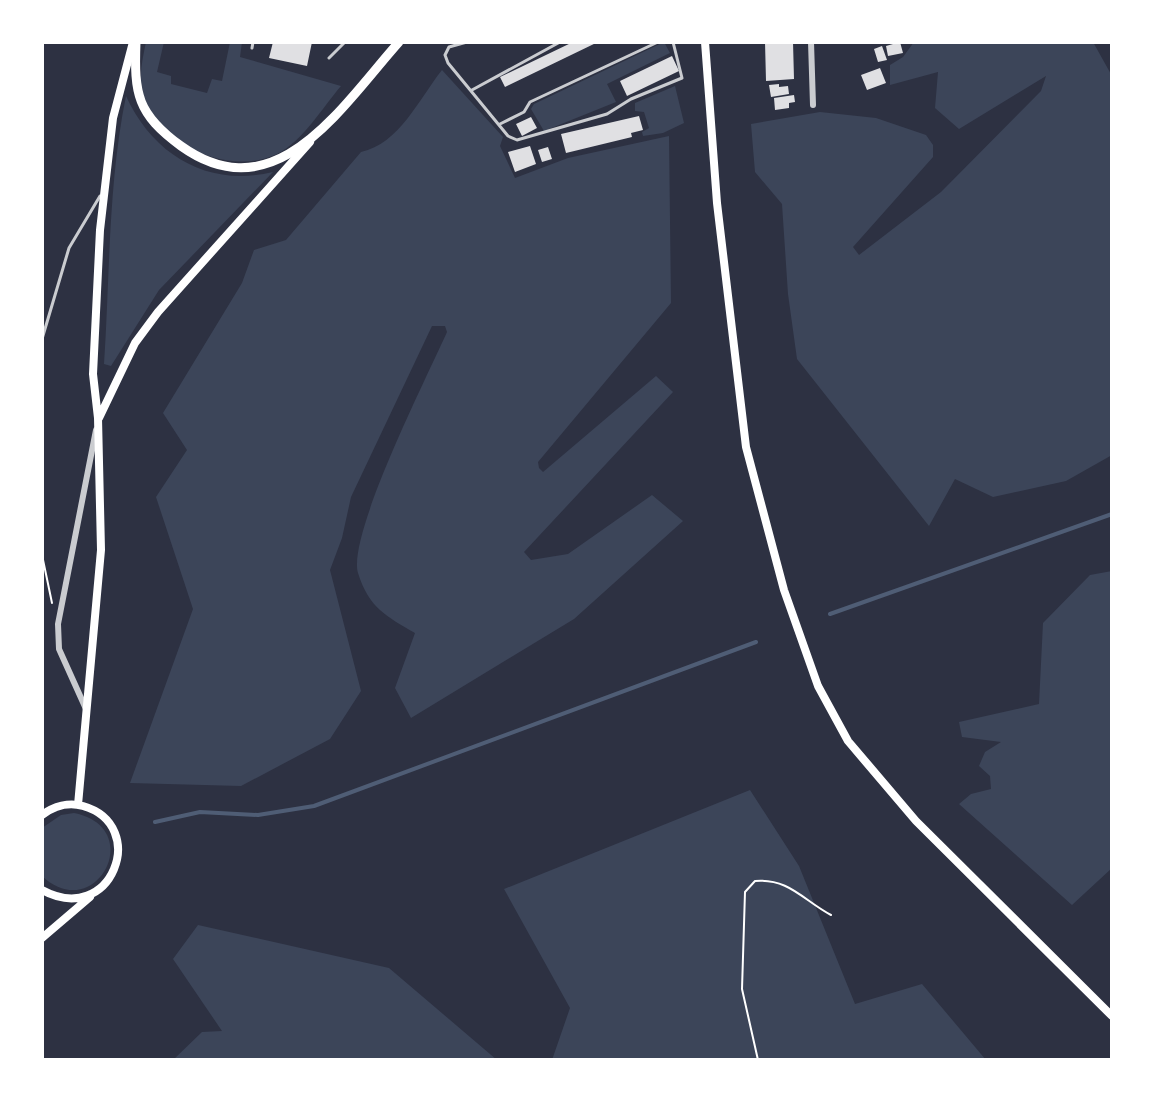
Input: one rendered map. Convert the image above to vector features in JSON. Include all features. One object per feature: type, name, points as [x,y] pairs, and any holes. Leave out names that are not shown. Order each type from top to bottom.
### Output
[{"type":"main road","points":[[135,42],[136,91],[143,109],[168,137],[205,161],[223,168],[256,168],[286,155],[319,133]]},
{"type":"main road","points":[[78,805],[101,550],[98,418],[93,374],[105,188],[113,118],[135,42]]},
{"type":"main road","points":[[98,418],[135,343],[158,312],[399,42]]},
{"type":"main road","points":[[705,42],[718,219],[746,447],[784,590],[818,686],[848,741],[916,821],[1112,1016]]},
{"type":"main road","points":[[42,815],[62,805],[78,805],[105,818],[118,846],[117,862],[101,889],[62,918],[42,938]]},
{"type":"main road","points":[[42,890],[71,899],[101,889]]},
{"type":"street","points":[[811,42],[813,105]]},
{"type":"street","points":[[87,712],[59,649],[58,624],[98,418]]},
{"type":"lane","points":[[329,58],[345,42]]},
{"type":"lane","points":[[467,42],[449,47],[445,55],[512,139],[524,140],[607,114],[631,99],[682,78],[673,42]]},
{"type":"lane","points":[[472,90],[560,42]]},
{"type":"lane","points":[[500,124],[524,112],[530,102],[658,42]]},
{"type":"lane","points":[[42,339],[69,248],[105,188]]},
{"type":"path","points":[[42,555],[58,624]]},
{"type":"path","points":[[758,1060],[742,989],[745,892],[755,881],[770,880],[793,887],[831,915]]},
{"type":"shaded area","points":[[146,42],[164,42],[157,72],[171,76],[171,84],[207,93],[212,79],[222,81],[230,42],[242,42],[240,57],[341,86],[303,133],[277,154],[259,160],[219,159],[181,143],[152,115],[141,83]]},
{"type":"shaded area","points":[[664,42],[670,53],[607,84],[616,102],[544,131],[531,109],[534,104]]},
{"type":"shaded area","points":[[914,42],[1093,42],[1112,76],[1112,455],[1066,481],[993,497],[955,479],[929,526],[797,359],[788,294],[782,204],[755,172],[751,124],[820,112],[876,118],[926,135],[933,145],[933,157],[853,247],[859,255],[941,192],[1041,91],[1046,76],[959,129],[935,108],[938,72],[890,85],[890,65],[903,57]]},
{"type":"shaded area","points":[[442,70],[503,137],[500,146],[515,178],[568,158],[669,136],[671,303],[538,462],[539,468],[543,472],[656,376],[673,392],[524,552],[531,560],[568,554],[652,495],[683,521],[574,619],[411,718],[395,688],[415,633],[387,616],[367,595],[358,573],[358,553],[376,491],[447,332],[445,326],[432,326],[351,497],[342,538],[330,570],[361,691],[330,739],[241,786],[130,783],[193,609],[156,497],[187,450],[163,413],[242,283],[254,250],[286,240],[361,152],[386,140],[397,130]]},
{"type":"shaded area","points":[[675,86],[684,123],[663,133],[643,136],[642,132],[649,128],[644,112],[635,111],[635,103]]},
{"type":"shaded area","points":[[126,96],[151,135],[185,162],[205,171],[226,175],[249,176],[273,172],[159,290],[111,366],[104,364],[110,229]]},
{"type":"shaded area","points":[[1112,571],[1112,868],[1072,905],[959,804],[971,794],[991,789],[990,776],[979,766],[985,752],[1001,742],[962,737],[959,722],[1039,704],[1043,623],[1090,575]]},
{"type":"shaded area","points":[[750,790],[799,866],[855,1004],[922,984],[986,1060],[552,1060],[570,1008],[504,889]]},
{"type":"shaded area","points":[[74,813],[96,822],[108,836],[110,853],[106,869],[95,882],[80,889],[62,888],[42,876],[42,828],[61,815]]},
{"type":"shaded area","points":[[198,925],[389,968],[497,1060],[173,1060],[202,1032],[222,1031],[173,959]]},
{"type":"building","points":[[273,42],[312,42],[307,66],[269,58]]},
{"type":"building","points":[[573,42],[598,42],[505,87],[500,77]]},
{"type":"building","points":[[765,42],[793,42],[794,79],[766,81]]},
{"type":"building","points":[[900,42],[903,53],[888,56],[886,46]]},
{"type":"building","points":[[882,46],[887,60],[878,62],[874,49]]},
{"type":"building","points":[[672,56],[679,71],[627,96],[620,81]]},
{"type":"building","points":[[880,68],[886,83],[867,90],[861,75]]},
{"type":"building","points":[[779,84],[779,87],[788,86],[789,94],[771,97],[769,85]]},
{"type":"building","points":[[794,95],[795,102],[789,103],[789,108],[775,110],[774,98]]},
{"type":"building","points":[[639,116],[643,130],[631,133],[632,137],[566,153],[561,134]]},
{"type":"building","points":[[531,117],[537,128],[522,136],[516,124]]},
{"type":"building","points":[[530,146],[536,164],[515,172],[508,152]]},
{"type":"building","points":[[548,147],[552,159],[542,162],[538,150]]},
{"type":"waterway","points":[[830,614],[1112,514]]},
{"type":"waterway","points":[[155,822],[200,812],[258,815],[314,806],[756,642]]}]
